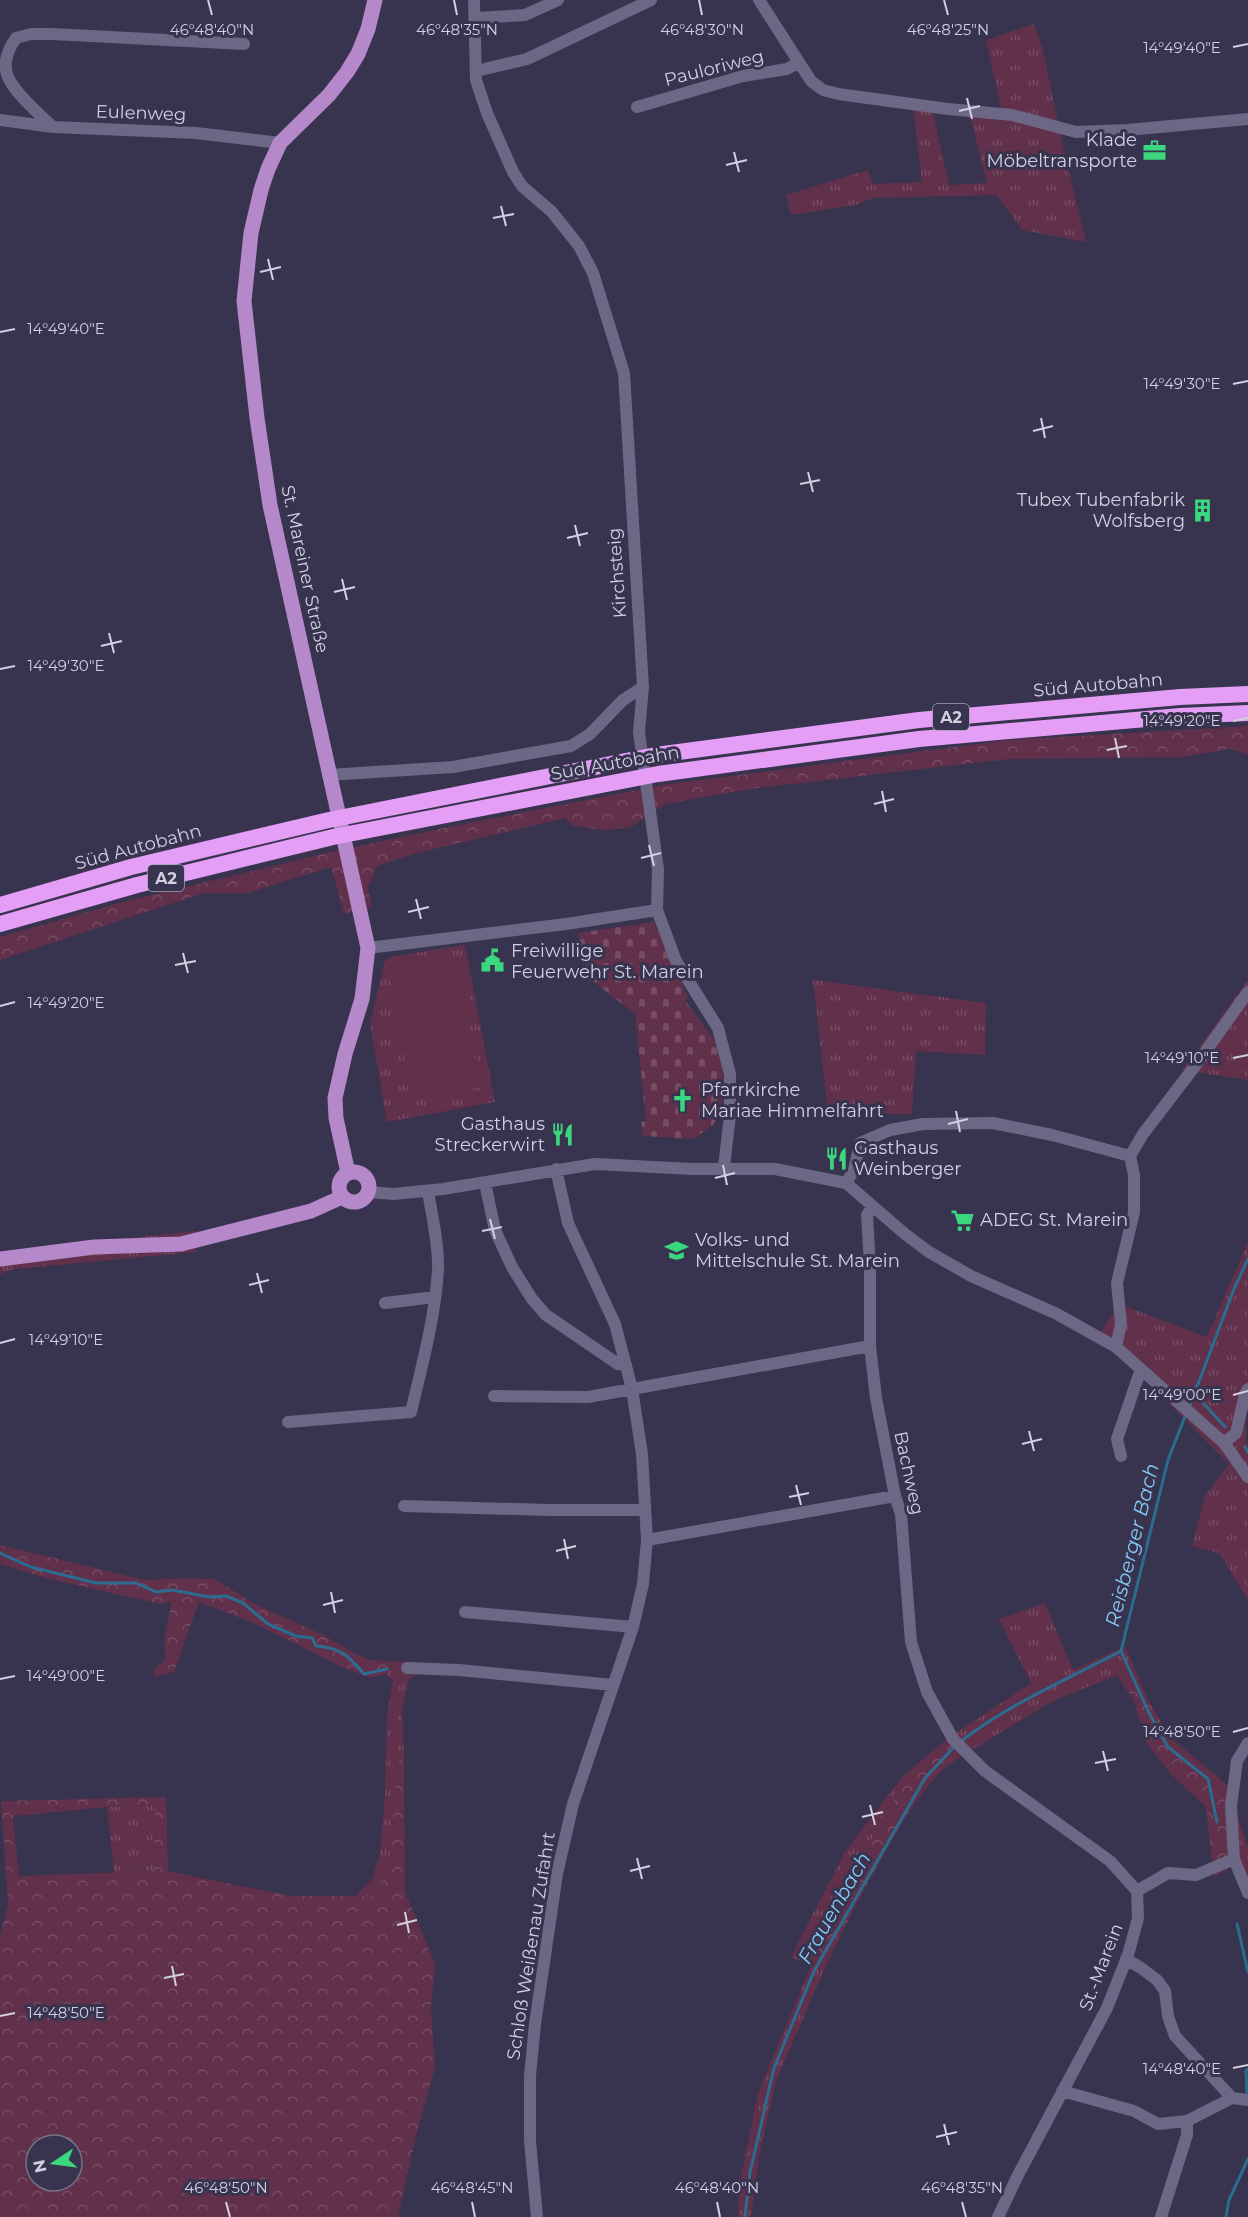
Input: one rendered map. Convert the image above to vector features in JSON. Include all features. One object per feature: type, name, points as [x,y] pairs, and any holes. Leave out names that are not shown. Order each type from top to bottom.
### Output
[{"type":"highway","name":"Süd Autobahn","points":[[0,905],[131,867],[349,815],[656,755],[918,720],[1180,697],[1248,694]]},
{"type":"highway","name":"Süd Autobahn","points":[[0,924],[137,885],[333,837],[658,774],[919,739],[1180,716],[1248,713]]},
{"type":"main road","name":"St. Mareiner Straße","points":[[348,1173],[336,1118],[335,1098],[345,1054],[362,999],[368,948],[270,505],[257,418],[244,301],[253,222],[261,190],[280,143],[329,95],[347,72],[358,54],[368,29],[375,0]]},
{"type":"main road","points":[[354,1172],[364,1176],[368,1181],[368,1192],[358,1202],[349,1201],[342,1197],[338,1186],[340,1180],[348,1173],[354,1172]]},
{"type":"main road","points":[[0,1259],[94,1247],[181,1244],[310,1211],[342,1197]]},
{"type":"street","name":"Kirchsteig","points":[[474,0],[476,80],[487,113],[513,172],[522,186],[566,228],[579,246],[593,273],[624,372],[643,687],[639,732],[658,869],[657,910],[676,961],[718,1028],[727,1062],[730,1074],[730,1116],[724,1167]]},
{"type":"street","points":[[476,18],[525,15],[558,0]]},
{"type":"street","points":[[476,71],[527,59],[651,0]]},
{"type":"street","points":[[759,0],[798,63],[816,86],[838,94],[1012,115],[1076,132],[1127,130],[1248,119]]},
{"type":"street","points":[[53,127],[20,93],[7,74],[8,51],[16,38],[32,34],[52,34],[244,44]]},
{"type":"street","name":"Pauloriweg","points":[[637,107],[743,76],[787,69],[798,63]]},
{"type":"street","name":"Eulenweg","points":[[0,120],[53,127],[196,133],[280,143]]},
{"type":"street","points":[[328,775],[453,767],[571,746],[590,734],[623,700],[643,687]]},
{"type":"street","points":[[368,948],[555,926],[657,910]]},
{"type":"street","points":[[1116,1347],[1121,1324],[1117,1283],[1134,1212],[1134,1175],[1130,1156],[1143,1134],[1248,992]]},
{"type":"street","points":[[846,1183],[854,1170],[860,1143],[890,1130],[923,1124],[993,1123],[1052,1135],[1130,1156]]},
{"type":"street","points":[[368,1192],[394,1194],[485,1184],[556,1169],[594,1164],[692,1169],[724,1167],[775,1169],[846,1183],[872,1207],[929,1252],[971,1276],[1055,1313],[1116,1347],[1224,1443],[1248,1477]]},
{"type":"street","name":"Schloß Weißenau Zufahrt","points":[[537,2217],[530,2141],[530,2076],[542,1972],[557,1874],[573,1804],[633,1628],[644,1584],[647,1540],[642,1454],[632,1389],[615,1324],[568,1223],[556,1169]]},
{"type":"street","points":[[485,1184],[495,1230],[512,1267],[532,1299],[546,1315],[618,1364],[626,1365]]},
{"type":"street","points":[[288,1422],[411,1412],[432,1322],[438,1268],[428,1191]]},
{"type":"street","name":"Bachweg","points":[[872,1207],[867,1215],[870,1266],[870,1346],[876,1398],[895,1496],[901,1514],[911,1642],[927,1692],[953,1739],[985,1771],[1110,1861],[1137,1891]]},
{"type":"street","points":[[385,1303],[435,1296]]},
{"type":"street","points":[[494,1396],[588,1397],[870,1346]]},
{"type":"street","points":[[1121,1456],[1117,1439],[1141,1369]]},
{"type":"street","points":[[1224,1443],[1242,1435],[1245,1394],[1248,1389]]},
{"type":"street","points":[[647,1540],[895,1496]]},
{"type":"street","points":[[404,1506],[645,1510]]},
{"type":"street","points":[[465,1612],[633,1628]]},
{"type":"street","points":[[407,1668],[459,1670],[613,1685]]},
{"type":"street","points":[[1248,1743],[1237,1761],[1231,1806],[1234,1858],[1248,1893]]},
{"type":"street","points":[[1137,1891],[1168,1873],[1196,1875],[1234,1858]]},
{"type":"street","name":"St.-Marein","points":[[998,2217],[1107,2008],[1126,1959],[1138,1918],[1137,1891]]},
{"type":"street","points":[[1062,2091],[1134,2111],[1158,2124],[1187,2121],[1241,2099],[1175,2036],[1168,2016],[1165,1991],[1141,1968],[1126,1959]]},
{"type":"street","points":[[1161,2217],[1187,2135],[1187,2121]]},
{"type":"green space","points":[[1034,24],[1043,50],[1086,242],[1022,230],[997,195],[873,198],[856,205],[791,215],[786,195],[868,170],[873,184],[922,182],[913,106],[932,108],[949,185],[987,183],[970,115],[1004,121],[986,40]]},
{"type":"green space","points":[[1248,726],[1248,754],[1229,749],[1182,757],[1008,759],[757,788],[665,804],[631,827],[607,830],[581,827],[572,825],[565,818],[413,854],[377,866],[368,888],[372,907],[344,914],[331,867],[248,893],[204,893],[0,960],[0,937],[119,903],[326,853],[669,784],[1008,740]]},
{"type":"green space","points":[[654,922],[688,998],[685,1000],[720,1048],[725,1093],[714,1124],[693,1139],[643,1136],[641,1122],[646,1121],[635,1014],[589,978],[578,933]]},
{"type":"green space","points":[[465,945],[495,1102],[387,1122],[370,1023],[385,961],[390,957]]},
{"type":"green space","points":[[457,955],[481,1087],[412,1100],[388,968]]},
{"type":"green space","points":[[813,980],[986,1003],[985,1055],[916,1051],[912,1114],[828,1113]]},
{"type":"green space","points":[[1248,980],[1248,1080],[1182,1070]]},
{"type":"green space","points":[[196,1231],[196,1252],[15,1269],[0,1274],[0,1252]]},
{"type":"green space","points":[[1248,1242],[1248,1400],[1245,1404],[1248,1445],[1248,1600],[1219,1553],[1192,1546],[1205,1496],[1229,1464],[1100,1334],[1119,1304],[1207,1337]]},
{"type":"green space","points":[[0,1545],[145,1580],[215,1579],[253,1603],[323,1635],[356,1654],[371,1660],[388,1661],[386,1674],[370,1678],[340,1666],[256,1624],[199,1602],[174,1672],[153,1677],[155,1668],[165,1661],[164,1639],[172,1601],[162,1604],[46,1578],[0,1564]]},
{"type":"green space","points":[[1045,1603],[1073,1670],[1125,1646],[1136,1671],[1127,1675],[1125,1687],[1117,1675],[1051,1702],[959,1758],[957,1750],[947,1739],[1031,1683],[999,1619]]},
{"type":"green space","points":[[388,1661],[432,1664],[409,1679],[402,1708],[404,1756],[397,1761],[390,1857],[378,1896],[356,1896],[372,1879],[380,1853],[385,1796],[387,1716],[393,1680],[386,1674]]},
{"type":"green space","points":[[1136,1671],[1148,1700],[1170,1737],[1227,1785],[1248,1847],[1248,1883],[1231,1867],[1214,1877],[1206,1807],[1172,1775],[1147,1744],[1133,1699],[1125,1687],[1127,1675]]},
{"type":"green space","points":[[947,1739],[957,1750],[959,1758],[937,1775],[910,1810],[864,1891],[826,1966],[815,1959],[846,1885],[871,1844],[874,1824],[897,1798],[903,1776]]},
{"type":"green space","points":[[404,1756],[405,1892],[435,1964],[431,2008],[435,2067],[416,2136],[398,2217],[0,2217],[0,1936],[8,1905],[1,1801],[166,1797],[168,1871],[291,1896],[378,1896],[390,1857],[397,1761]],"holes":[[[155,1805],[153,1871],[19,1876],[13,1816]]]},
{"type":"green space","points":[[903,1776],[897,1798],[874,1824],[871,1844],[846,1885],[824,1933],[815,1959],[826,1966],[777,2078],[759,2156],[751,2217],[738,2217],[739,2188],[758,2093],[811,1966],[791,1957],[844,1853]]},
{"type":"green space","points":[[155,1805],[154,1871],[114,1872],[107,1807]]},
{"type":"waterway","name":"Reisberger Bach","points":[[1189,1408],[1234,1289],[1248,1259]]},
{"type":"waterway","points":[[1195,1394],[1225,1427]]},
{"type":"waterway","name":"Reisberger Bach","points":[[1186,1414],[1168,1460],[1121,1651],[1148,1711],[1168,1747],[1208,1779],[1217,1822]]},
{"type":"waterway","points":[[1245,1447],[1248,1452]]},
{"type":"waterway","points":[[0,1553],[31,1567],[96,1583],[136,1583],[156,1592],[172,1590],[210,1597],[226,1596],[243,1603],[268,1624],[296,1636],[312,1638],[316,1646],[338,1651],[364,1674],[387,1669]]},
{"type":"waterway","name":"Frauenbach","points":[[960,1742],[1018,1704],[1121,1651]]},
{"type":"waterway","name":"Frauenbach","points":[[745,2217],[750,2172],[774,2068],[814,1971],[925,1778],[955,1746]]},
{"type":"waterway","name":"Reisberger Bach","points":[[1237,1924],[1248,1972]]},
{"type":"waterway","name":"Reisberger Bach","points":[[1247,2097],[1246,2071],[1248,2069]]},
{"type":"waterway","name":"Reisberger Bach","points":[[1226,2217],[1229,2200],[1248,2159]]},
{"type":"place","name":"Klade Möbeltransporte","points":[[1155,150]]},
{"type":"place","name":"Tubex Tubenfabrik Wolfsberg","points":[[1203,510]]},
{"type":"place","name":"Freiwillige Feuerwehr St. Marein","points":[[493,961]]},
{"type":"place","name":"Pfarrkirche Mariae Himmelfahrt","points":[[683,1100]]},
{"type":"place","name":"Gasthaus Streckerwirt","points":[[563,1134]]},
{"type":"place","name":"Gasthaus Weinberger","points":[[836,1158]]},
{"type":"place","name":"ADEG St. Marein","points":[[962,1220]]},
{"type":"place","name":"Volks- und Mittelschule St. Marein","points":[[677,1250]]}]
